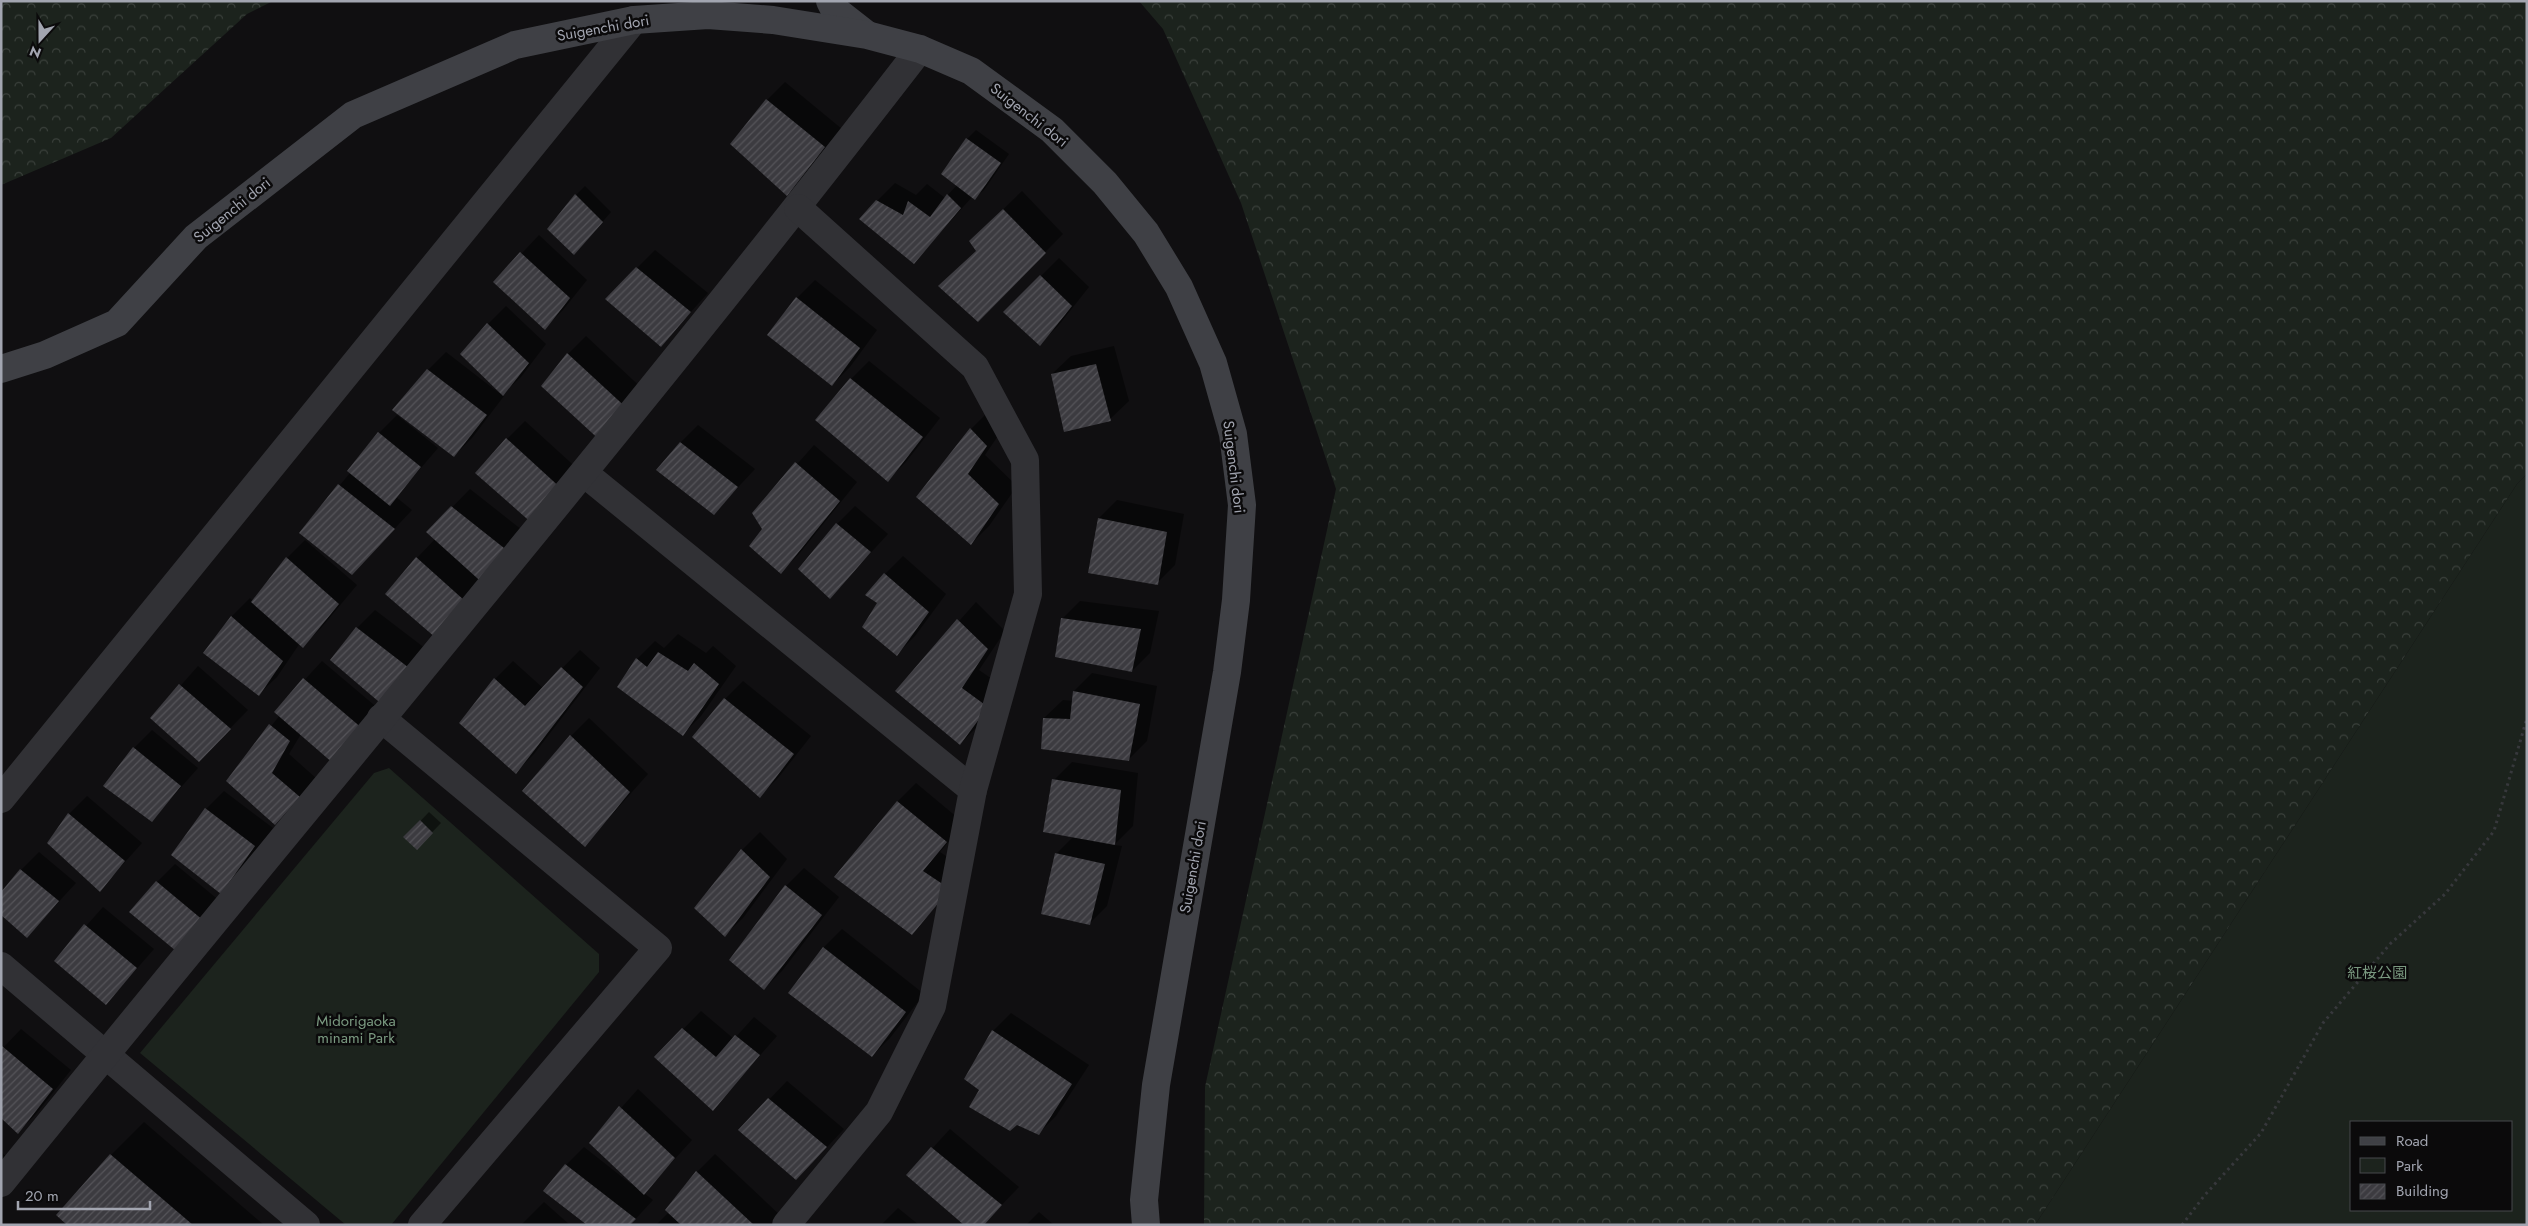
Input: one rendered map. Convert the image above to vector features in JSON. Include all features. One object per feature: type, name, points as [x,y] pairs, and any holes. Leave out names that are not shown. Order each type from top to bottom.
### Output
[{"type":"street","points":[[830,1],[834,9],[867,35]]},
{"type":"street","name":"Suigenchi dori","points":[[1,369],[45,356],[117,323],[196,237],[353,115],[515,45],[634,20],[710,8],[867,35],[920,49],[971,71],[1052,130],[1106,183],[1146,233],[1179,287],[1213,363],[1233,434],[1242,505],[1236,600],[1227,672],[1156,1085],[1144,1200],[1146,1225]]},
{"type":"street","points":[[1,799],[634,20]]},
{"type":"street","points":[[1,1183],[584,473],[798,208],[920,49]]},
{"type":"street","points":[[786,1225],[879,1112],[932,1006],[974,790],[1028,594],[1025,460],[975,367],[798,208]]},
{"type":"street","points":[[584,473],[974,790]]},
{"type":"street","points":[[382,718],[658,948],[422,1225]]},
{"type":"street","points":[[1,966],[106,1053],[306,1225]]},
{"type":"path","points":[[2182,1225],[2204,1196],[2261,1133],[2323,1023],[2390,944],[2445,894],[2494,831],[2527,718]]},
{"type":"green space","points":[[1,1],[273,1],[247,14],[111,138],[1,185]]},
{"type":"green space","points":[[1139,1],[2527,1],[2527,474],[2517,484],[2035,1225],[1204,1225],[1205,1087],[1336,489],[1241,203],[1163,29]]},
{"type":"green space","name":"紅桜公園","points":[[2527,474],[2527,1225],[2035,1225],[2517,484]]},
{"type":"green space","name":"Midorigaoka minami Park","points":[[389,768],[599,954],[599,972],[391,1225],[346,1225],[140,1053],[374,773]]},
{"type":"building","points":[[766,99],[825,147],[787,196],[730,144]]},
{"type":"building","points":[[966,138],[1001,163],[975,200],[941,174]]},
{"type":"building","points":[[575,194],[603,222],[574,255],[547,229]]},
{"type":"building","points":[[947,194],[961,208],[914,264],[859,219],[876,200],[903,215],[908,201],[930,217]]},
{"type":"building","points":[[1003,209],[1046,253],[978,322],[938,286],[976,251],[969,241]]},
{"type":"building","points":[[520,252],[570,298],[545,330],[493,282]]},
{"type":"building","points":[[636,267],[691,312],[661,347],[605,299]]},
{"type":"building","points":[[1040,275],[1072,306],[1040,346],[1003,312]]},
{"type":"building","points":[[796,297],[860,348],[832,386],[767,335]]},
{"type":"building","points":[[487,323],[529,363],[503,396],[460,354]]},
{"type":"building","points":[[567,353],[631,412],[604,444],[541,386]]},
{"type":"building","points":[[1096,364],[1111,421],[1064,432],[1051,374]]},
{"type":"building","points":[[427,369],[487,415],[454,457],[392,410]]},
{"type":"building","points":[[850,378],[923,437],[888,482],[815,420]]},
{"type":"building","points":[[970,428],[987,446],[968,474],[999,504],[971,545],[916,497]]},
{"type":"building","points":[[378,432],[421,467],[390,506],[347,471]]},
{"type":"building","points":[[506,438],[564,491],[534,525],[475,473]]},
{"type":"building","points":[[680,442],[738,487],[714,515],[656,470]]},
{"type":"building","points":[[795,462],[840,501],[781,574],[749,546],[762,529],[752,513]]},
{"type":"building","points":[[338,484],[395,529],[352,575],[299,533]]},
{"type":"building","points":[[451,506],[514,556],[487,587],[426,532]]},
{"type":"building","points":[[1098,518],[1167,532],[1158,585],[1088,573]]},
{"type":"building","points":[[836,523],[871,552],[830,599],[798,569]]},
{"type":"building","points":[[286,557],[339,604],[303,648],[251,602]]},
{"type":"building","points":[[416,557],[465,601],[436,638],[385,594]]},
{"type":"building","points":[[884,573],[929,612],[897,656],[862,627],[877,603],[865,595]]},
{"type":"building","points":[[231,616],[283,661],[259,696],[203,653]]},
{"type":"building","points":[[1061,618],[1141,629],[1132,672],[1055,657]]},
{"type":"building","points":[[957,619],[988,649],[962,688],[988,707],[960,745],[895,691]]},
{"type":"building","points":[[356,627],[413,671],[385,707],[330,660]]},
{"type":"building","points":[[658,652],[688,671],[694,663],[719,684],[683,736],[617,687],[636,658],[647,667]]},
{"type":"building","points":[[561,667],[583,687],[516,774],[459,723],[494,678],[525,706]]},
{"type":"building","points":[[303,678],[363,729],[334,764],[274,712]]},
{"type":"building","points":[[179,684],[231,729],[199,762],[150,718]]},
{"type":"building","points":[[1073,691],[1140,704],[1129,761],[1041,749],[1043,718],[1070,719]]},
{"type":"building","points":[[724,698],[794,754],[760,798],[692,737]]},
{"type":"building","points":[[269,724],[290,741],[272,773],[300,797],[275,825],[226,781]]},
{"type":"building","points":[[570,735],[630,792],[585,847],[522,791]]},
{"type":"building","points":[[133,747],[181,786],[152,822],[103,786]]},
{"type":"building","points":[[1052,779],[1121,790],[1115,845],[1043,832]]},
{"type":"building","points":[[897,801],[947,842],[923,871],[950,889],[912,935],[834,877]]},
{"type":"building","points":[[205,808],[255,846],[221,894],[171,855]]},
{"type":"building","points":[[68,813],[125,861],[100,892],[47,843]]},
{"type":"building","points":[[420,820],[433,833],[417,850],[403,837]]},
{"type":"building","points":[[741,849],[770,877],[725,937],[694,908]]},
{"type":"building","points":[[1055,853],[1105,864],[1090,925],[1041,914]]},
{"type":"building","points":[[20,869],[59,901],[27,938],[1,915],[1,892]]},
{"type":"building","points":[[156,881],[210,926],[182,956],[129,912]]},
{"type":"building","points":[[785,885],[822,915],[764,990],[729,960]]},
{"type":"building","points":[[84,924],[137,968],[106,1005],[54,961]]},
{"type":"building","points":[[823,947],[906,1012],[872,1057],[788,993]]},
{"type":"building","points":[[682,1028],[716,1057],[735,1035],[760,1055],[713,1111],[654,1057]]},
{"type":"building","points":[[992,1030],[1072,1084],[1039,1135],[1017,1125],[1010,1131],[969,1107],[979,1090],[964,1079]]},
{"type":"building","points":[[2,1046],[53,1089],[18,1134],[1,1118]]},
{"type":"building","points":[[768,1098],[827,1147],[796,1180],[738,1130]]},
{"type":"building","points":[[619,1106],[675,1158],[644,1195],[589,1143]]},
{"type":"building","points":[[931,1147],[1002,1205],[984,1225],[964,1225],[906,1175]]},
{"type":"building","points":[[110,1154],[193,1225],[67,1225],[56,1215]]},
{"type":"building","points":[[565,1164],[636,1219],[630,1225],[587,1225],[543,1191]]},
{"type":"building","points":[[696,1171],[754,1225],[681,1225],[665,1210]]}]
